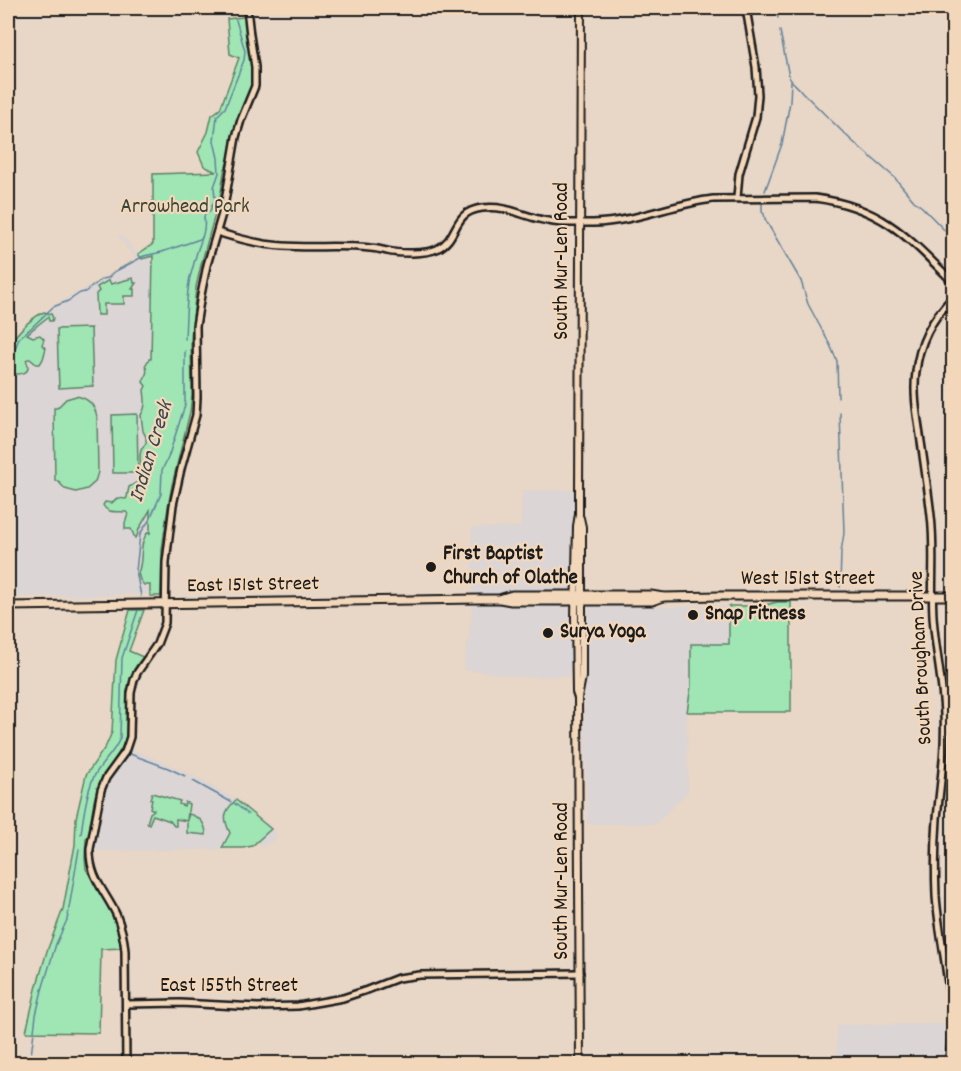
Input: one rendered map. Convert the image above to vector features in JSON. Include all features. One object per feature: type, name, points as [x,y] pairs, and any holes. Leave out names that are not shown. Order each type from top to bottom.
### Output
[{"type":"main road","name":"South Mur-Len Road","points":[[580,1064],[578,698],[582,664],[577,526],[579,514],[581,8]]},
{"type":"main road","name":"East 151st Street","points":[[8,606],[500,599],[512,595],[579,598]]},
{"type":"main road","name":"West 151st Street","points":[[579,598],[651,595],[663,597],[954,596]]},
{"type":"main road","name":"South Mur-Len Road","points":[[578,698],[575,640],[579,598]]},
{"type":"main road","points":[[575,640],[579,662],[582,664]]},
{"type":"street","points":[[126,1064],[124,937],[117,916],[95,878],[90,849],[101,790],[106,778],[125,752],[130,738],[131,693],[134,680],[153,651],[165,623],[166,562],[173,505],[196,415],[197,317],[202,285],[227,193],[236,137],[255,86],[255,67],[247,8]]},
{"type":"street","points":[[737,198],[739,174],[756,117],[758,95],[756,67],[746,8]]},
{"type":"street","points":[[217,232],[272,245],[369,248],[391,252],[428,251],[442,246],[451,237],[456,224],[464,214],[479,208],[506,209],[548,222],[580,223],[627,220],[700,201],[737,198],[815,198],[844,204],[878,217],[902,232],[954,283]]},
{"type":"street","name":"South Brougham Drive","points":[[948,1064],[951,1043],[950,1007],[935,869],[944,750],[944,716],[934,629],[933,529],[918,425],[916,371],[920,349],[931,324],[954,296]]},
{"type":"street","name":"East 155th Street","points":[[126,1004],[180,1003],[279,1008],[343,998],[405,976],[580,973]]},
{"type":"shaded area","points":[[120,234],[142,259],[153,256],[150,594],[8,597],[8,355],[30,322],[52,307],[137,260],[118,236]]},
{"type":"shaded area","points":[[575,490],[573,587],[571,590],[472,595],[472,528],[521,527],[522,491]]},
{"type":"shaded area","points":[[473,604],[569,604],[572,606],[574,676],[522,677],[463,669]]},
{"type":"shaded area","points":[[623,604],[665,607],[729,606],[729,644],[691,644],[691,686],[687,712],[688,791],[655,824],[587,824],[584,692],[587,680],[587,609],[590,605]]},
{"type":"shaded area","points":[[131,749],[182,770],[236,800],[267,824],[278,837],[263,847],[258,842],[254,846],[243,849],[94,851],[105,789]]},
{"type":"shaded area","points":[[945,1024],[943,1063],[837,1064],[837,1025]]},
{"type":"green space","name":"Arrowhead Park","points":[[243,17],[246,20],[251,56],[250,92],[232,137],[221,192],[196,287],[191,339],[190,412],[168,507],[162,549],[161,596],[150,596],[150,585],[144,585],[138,573],[143,541],[148,532],[150,533],[150,510],[135,538],[131,529],[125,529],[128,514],[110,511],[103,505],[105,502],[112,503],[117,498],[126,499],[129,487],[141,480],[140,455],[146,443],[141,415],[145,403],[146,386],[143,382],[147,372],[145,366],[151,359],[153,256],[142,259],[138,254],[153,244],[153,174],[216,172],[204,166],[198,152],[208,132],[212,115],[220,109],[239,58],[230,54],[227,19]]},
{"type":"green space","points":[[133,278],[136,283],[132,289],[134,289],[134,296],[124,296],[124,304],[104,304],[104,315],[97,315],[96,294],[99,291],[97,287],[109,280],[111,284]]},
{"type":"green space","points":[[44,312],[51,314],[52,321],[49,321],[48,317],[27,334],[33,337],[40,335],[44,339],[42,345],[46,348],[40,364],[28,359],[26,360],[28,369],[26,372],[16,374],[8,372],[7,357],[13,340],[27,323]]},
{"type":"green space","points":[[91,328],[93,386],[59,388],[57,329]]},
{"type":"green space","points":[[76,396],[87,400],[96,413],[98,472],[95,482],[87,489],[76,492],[65,489],[58,481],[55,481],[54,408],[66,399]]},
{"type":"green space","points":[[137,414],[138,473],[113,473],[112,415]]},
{"type":"green space","points":[[777,602],[791,602],[791,712],[687,712],[691,686],[691,644],[729,644],[729,606],[761,606]]},
{"type":"green space","points":[[130,610],[144,610],[129,651],[143,657],[130,678],[127,733],[124,743],[100,782],[95,795],[86,838],[85,858],[86,869],[115,917],[123,948],[101,949],[99,1033],[26,1032],[47,951],[63,909],[75,845],[76,818],[86,775],[106,746],[112,732],[116,660]]},
{"type":"green space","points":[[152,793],[180,801],[179,804],[184,806],[185,802],[189,804],[187,820],[189,814],[199,819],[204,824],[206,835],[187,833],[187,821],[176,819],[176,826],[174,826],[170,821],[153,815],[149,824],[147,823],[150,813],[154,810],[150,808]]},
{"type":"green space","points":[[236,800],[271,829],[252,846],[222,848],[230,833],[225,819],[226,815]]},
{"type":"waterway","points":[[776,8],[778,18]]},
{"type":"waterway","name":"Indian Creek","points":[[185,339],[190,277],[203,233],[204,217],[210,211],[215,199],[214,187],[219,173],[214,141],[217,116],[225,108],[244,60],[245,51],[236,20]]},
{"type":"waterway","points":[[780,31],[789,77],[792,81],[851,140],[894,177],[914,201],[954,240]]},
{"type":"waterway","points":[[765,191],[782,144],[790,102],[791,81]]},
{"type":"waterway","points":[[762,204],[765,219],[801,281],[808,304],[837,361],[838,398]]},
{"type":"waterway","points":[[8,359],[13,355],[19,338],[53,307],[85,292],[102,279],[108,278],[114,272],[144,256],[162,252],[202,237]]},
{"type":"waterway","name":"Indian Creek","points":[[141,596],[136,571],[140,534],[150,519],[161,494],[162,470],[185,405],[185,351]]},
{"type":"waterway","points":[[840,413],[844,533],[840,587]]},
{"type":"waterway","name":"Indian Creek","points":[[81,834],[90,786],[120,738],[122,658],[138,610]]},
{"type":"waterway","points":[[130,754],[185,776]]},
{"type":"waterway","points":[[193,781],[231,802]]},
{"type":"waterway","points":[[234,803],[248,814]]},
{"type":"waterway","name":"Indian Creek","points":[[30,1064],[36,1015],[56,944],[67,920],[79,849]]},
{"type":"place","name":"First Baptist Church of Olathe","points":[[431,567]]},
{"type":"place","name":"Snap Fitness","points":[[693,615]]},
{"type":"place","name":"Surya Yoga","points":[[548,633]]}]
